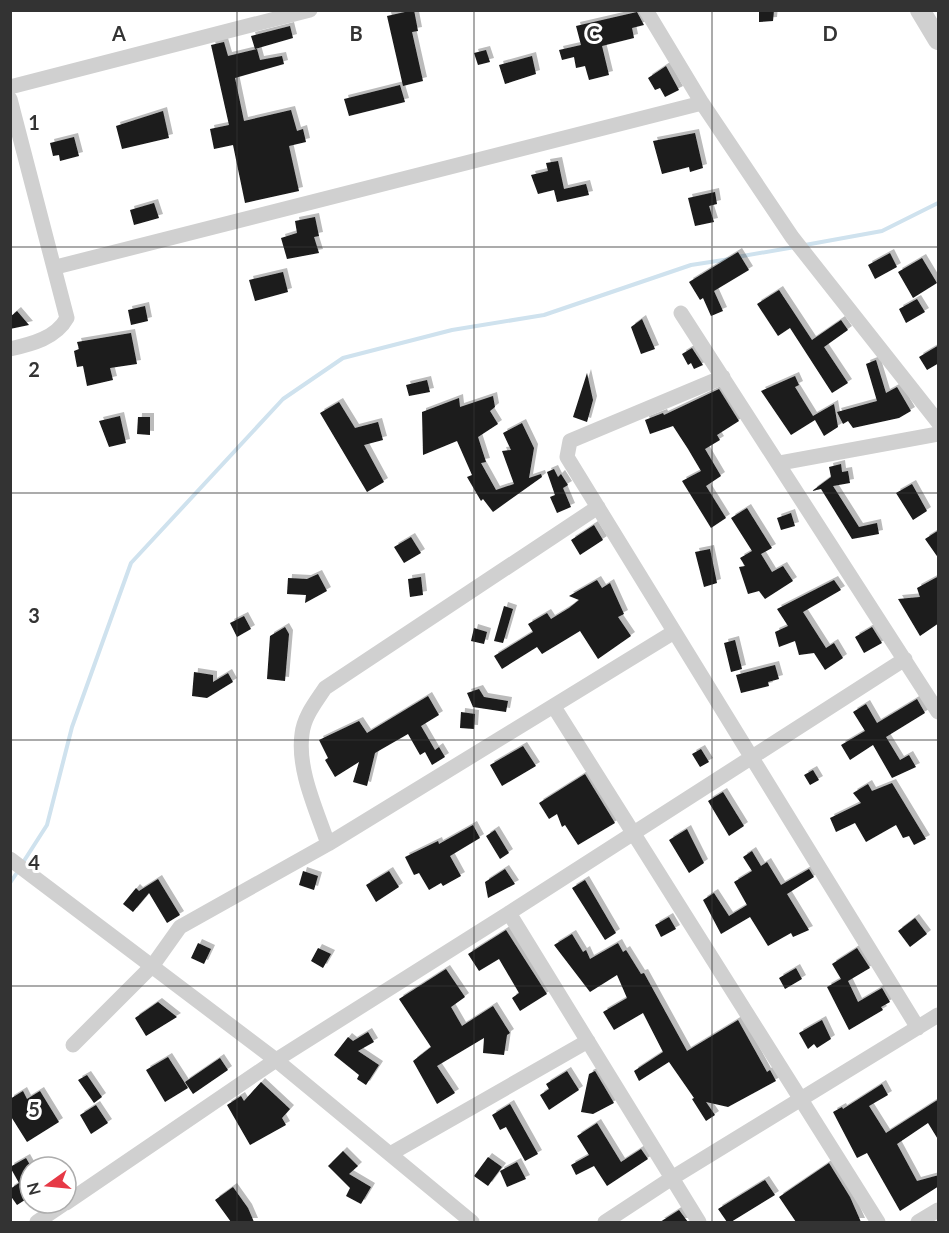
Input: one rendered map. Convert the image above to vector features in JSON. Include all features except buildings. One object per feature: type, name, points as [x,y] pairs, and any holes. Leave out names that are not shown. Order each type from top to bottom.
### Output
[{"type":"street","points":[[10,87],[310,10]]},
{"type":"street","points":[[646,10],[702,103],[792,237],[939,422]]},
{"type":"street","points":[[920,10],[939,40]]},
{"type":"street","points":[[10,99],[56,267],[67,318],[61,330],[28,345],[10,349]]},
{"type":"street","points":[[56,267],[702,103]]},
{"type":"street","points":[[681,313],[939,712]]},
{"type":"street","points":[[723,377],[570,441],[567,456],[918,1028]]},
{"type":"street","points":[[780,464],[939,434]]},
{"type":"street","points":[[328,844],[310,790],[302,734],[310,709],[326,688],[597,507]]},
{"type":"street","points":[[73,1045],[153,965],[180,927],[328,844],[674,632]]},
{"type":"street","points":[[78,1195],[276,1060],[509,914],[904,659]]},
{"type":"street","points":[[554,707],[635,831],[878,1222]]},
{"type":"street","points":[[10,859],[276,1060],[472,1222]]},
{"type":"street","points":[[509,914],[699,1222]]},
{"type":"street","points":[[605,1222],[672,1178],[939,1015]]},
{"type":"street","points":[[390,1154],[588,1041]]},
{"type":"street","points":[[918,1222],[939,1210]]},
{"type":"waterway","points":[[805,245],[882,231],[938,203]]},
{"type":"waterway","points":[[737,257],[795,247]]},
{"type":"waterway","points":[[22,864],[47,825],[72,727],[131,563],[283,399],[343,358],[452,330],[544,315],[691,265],[730,259]]},
{"type":"waterway","points":[[10,883],[18,871]]}]
